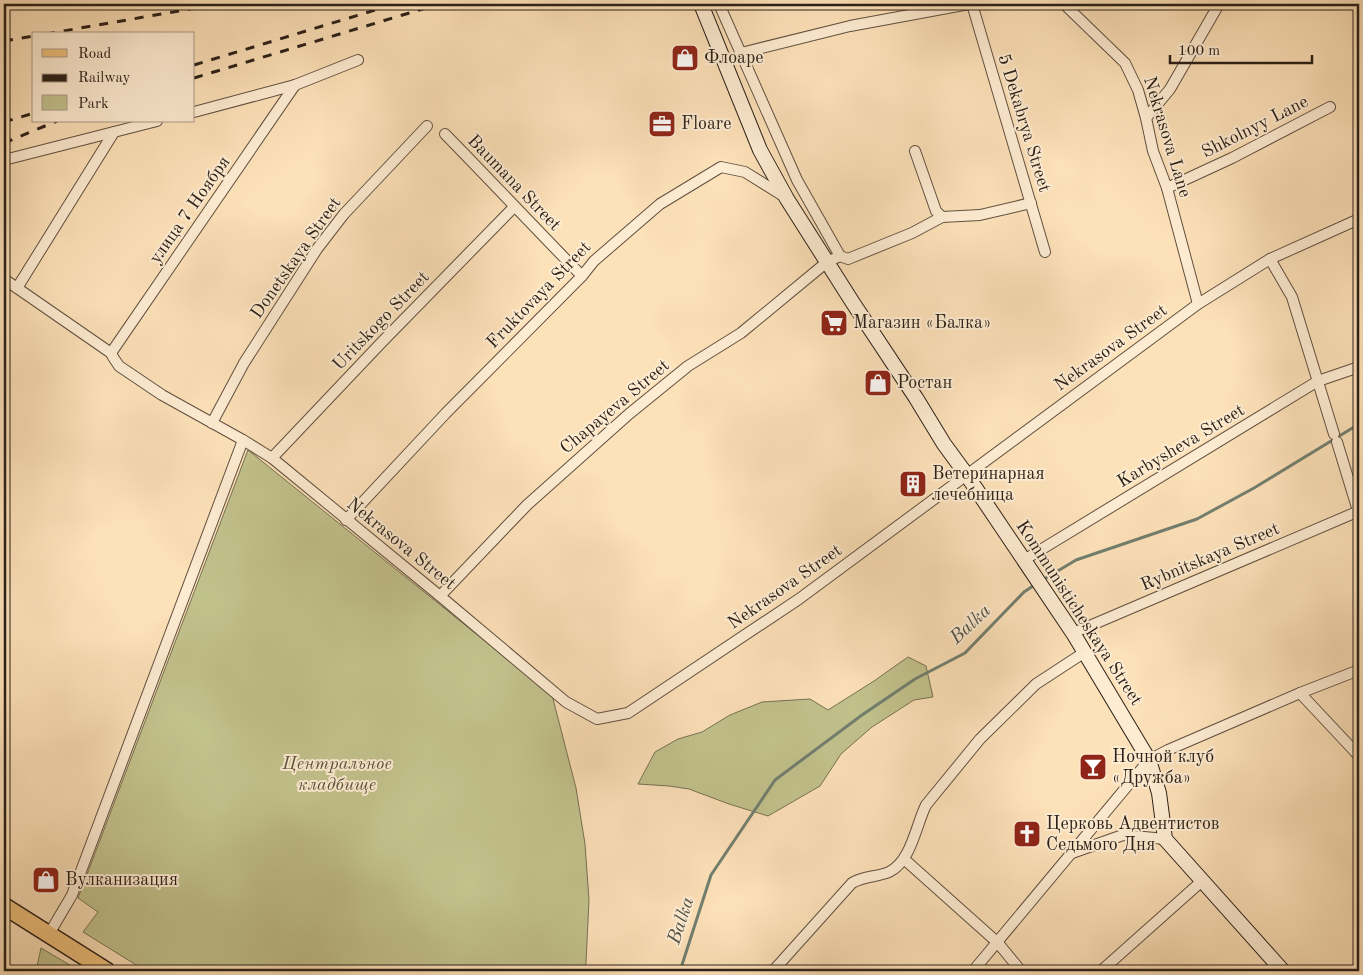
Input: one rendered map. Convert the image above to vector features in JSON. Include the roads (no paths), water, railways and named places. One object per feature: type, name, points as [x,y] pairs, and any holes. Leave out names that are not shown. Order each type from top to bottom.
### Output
[{"type":"main road","name":"Kommunisticheskaya Street","points":[[701,4],[760,150],[788,199],[833,259],[944,444],[1073,633],[1149,760],[1158,793],[1165,839]]},
{"type":"main road","points":[[1165,839],[1283,971]]},
{"type":"main road","points":[[4,906],[107,971]]},
{"type":"street","points":[[720,4],[833,259],[848,259],[912,233],[942,217],[980,215],[1031,203]]},
{"type":"street","points":[[741,52],[850,26],[970,4]]},
{"type":"street","name":"5 Dekabrya Street","points":[[970,4],[1045,252]]},
{"type":"street","name":"Nekrasova Lane","points":[[1064,4],[1125,63],[1138,90],[1153,151],[1167,188],[1198,304]]},
{"type":"street","points":[[1146,118],[1170,89],[1220,4]]},
{"type":"street","points":[[195,112],[296,85],[358,60]]},
{"type":"street","name":"улица 7 Ноября","points":[[111,353],[296,85]]},
{"type":"street","name":"Shkolnyy Lane","points":[[1167,188],[1232,158],[1330,107]]},
{"type":"street","points":[[4,160],[154,122]]},
{"type":"street","name":"Donetskaya Street","points":[[212,423],[244,363],[317,249],[344,214],[427,126]]},
{"type":"street","points":[[17,288],[114,132]]},
{"type":"street","name":"Baumana Street","points":[[445,134],[582,276]]},
{"type":"street","points":[[915,151],[936,211],[942,217]]},
{"type":"street","name":"Fruktovaya Street","points":[[346,520],[446,413],[582,276],[594,261],[660,204],[721,168],[745,172],[788,199]]},
{"type":"street","name":"Uritskogo Street","points":[[272,458],[514,207]]},
{"type":"street","name":"Nekrasova Street","points":[[4,279],[111,353],[119,366],[132,376],[272,458],[566,702],[597,718],[628,713],[799,599],[1198,304],[1270,259],[1359,220]]},
{"type":"street","name":"Chapayeva Street","points":[[440,596],[527,505],[629,414],[688,366],[741,333],[833,259]]},
{"type":"street","points":[[1270,259],[1292,297],[1359,512]]},
{"type":"street","name":"Karbysheva Street","points":[[1024,560],[1318,381],[1359,367]]},
{"type":"street","points":[[49,934],[72,895],[243,440]]},
{"type":"street","name":"Rybnitskaya Street","points":[[1073,633],[1359,512]]},
{"type":"street","points":[[773,971],[852,883],[859,878],[887,873],[904,859],[926,805],[980,739],[1036,684],[1085,652]]},
{"type":"street","points":[[973,971],[1149,760],[1300,693],[1359,670]]},
{"type":"street","points":[[1300,693],[1359,756]]},
{"type":"street","points":[[1071,853],[1123,836],[1165,839]]},
{"type":"street","points":[[904,859],[998,943],[1022,971]]},
{"type":"street","points":[[1101,971],[1202,881]]},
{"type":"waterway","name":"Balka","points":[[1041,581],[1076,560],[1197,519],[1254,488],[1359,424]]},
{"type":"waterway","name":"Balka","points":[[680,971],[711,875],[775,780],[862,715],[915,679],[965,653],[1024,592],[1036,584]]},
{"type":"railway","points":[[58,32],[219,4]]},
{"type":"railway","points":[[195,65],[395,4]]},
{"type":"railway","points":[[195,78],[439,4]]},
{"type":"railway","points":[[4,41],[32,36]]},
{"type":"railway","points":[[4,122],[32,114]]},
{"type":"railway","points":[[4,143],[55,122]]},
{"type":"place","name":"Флоаре","points":[[685,58]]},
{"type":"place","name":"Floare","points":[[662,124]]},
{"type":"place","name":"Магазин «Балка»","points":[[834,323]]},
{"type":"place","name":"Ростан","points":[[878,383]]},
{"type":"place","name":"Ветеринарная лечебница","points":[[913,484]]},
{"type":"place","name":"Ночной клуб «Дружба»","points":[[1093,767]]},
{"type":"place","name":"Церковь Адвентистов Седьмого Дня","points":[[1027,834]]},
{"type":"place","name":"Вулканизация","points":[[46,880]]},
{"type":"park label","name":"Центральное кладбище","points":[[337,774]]}]
